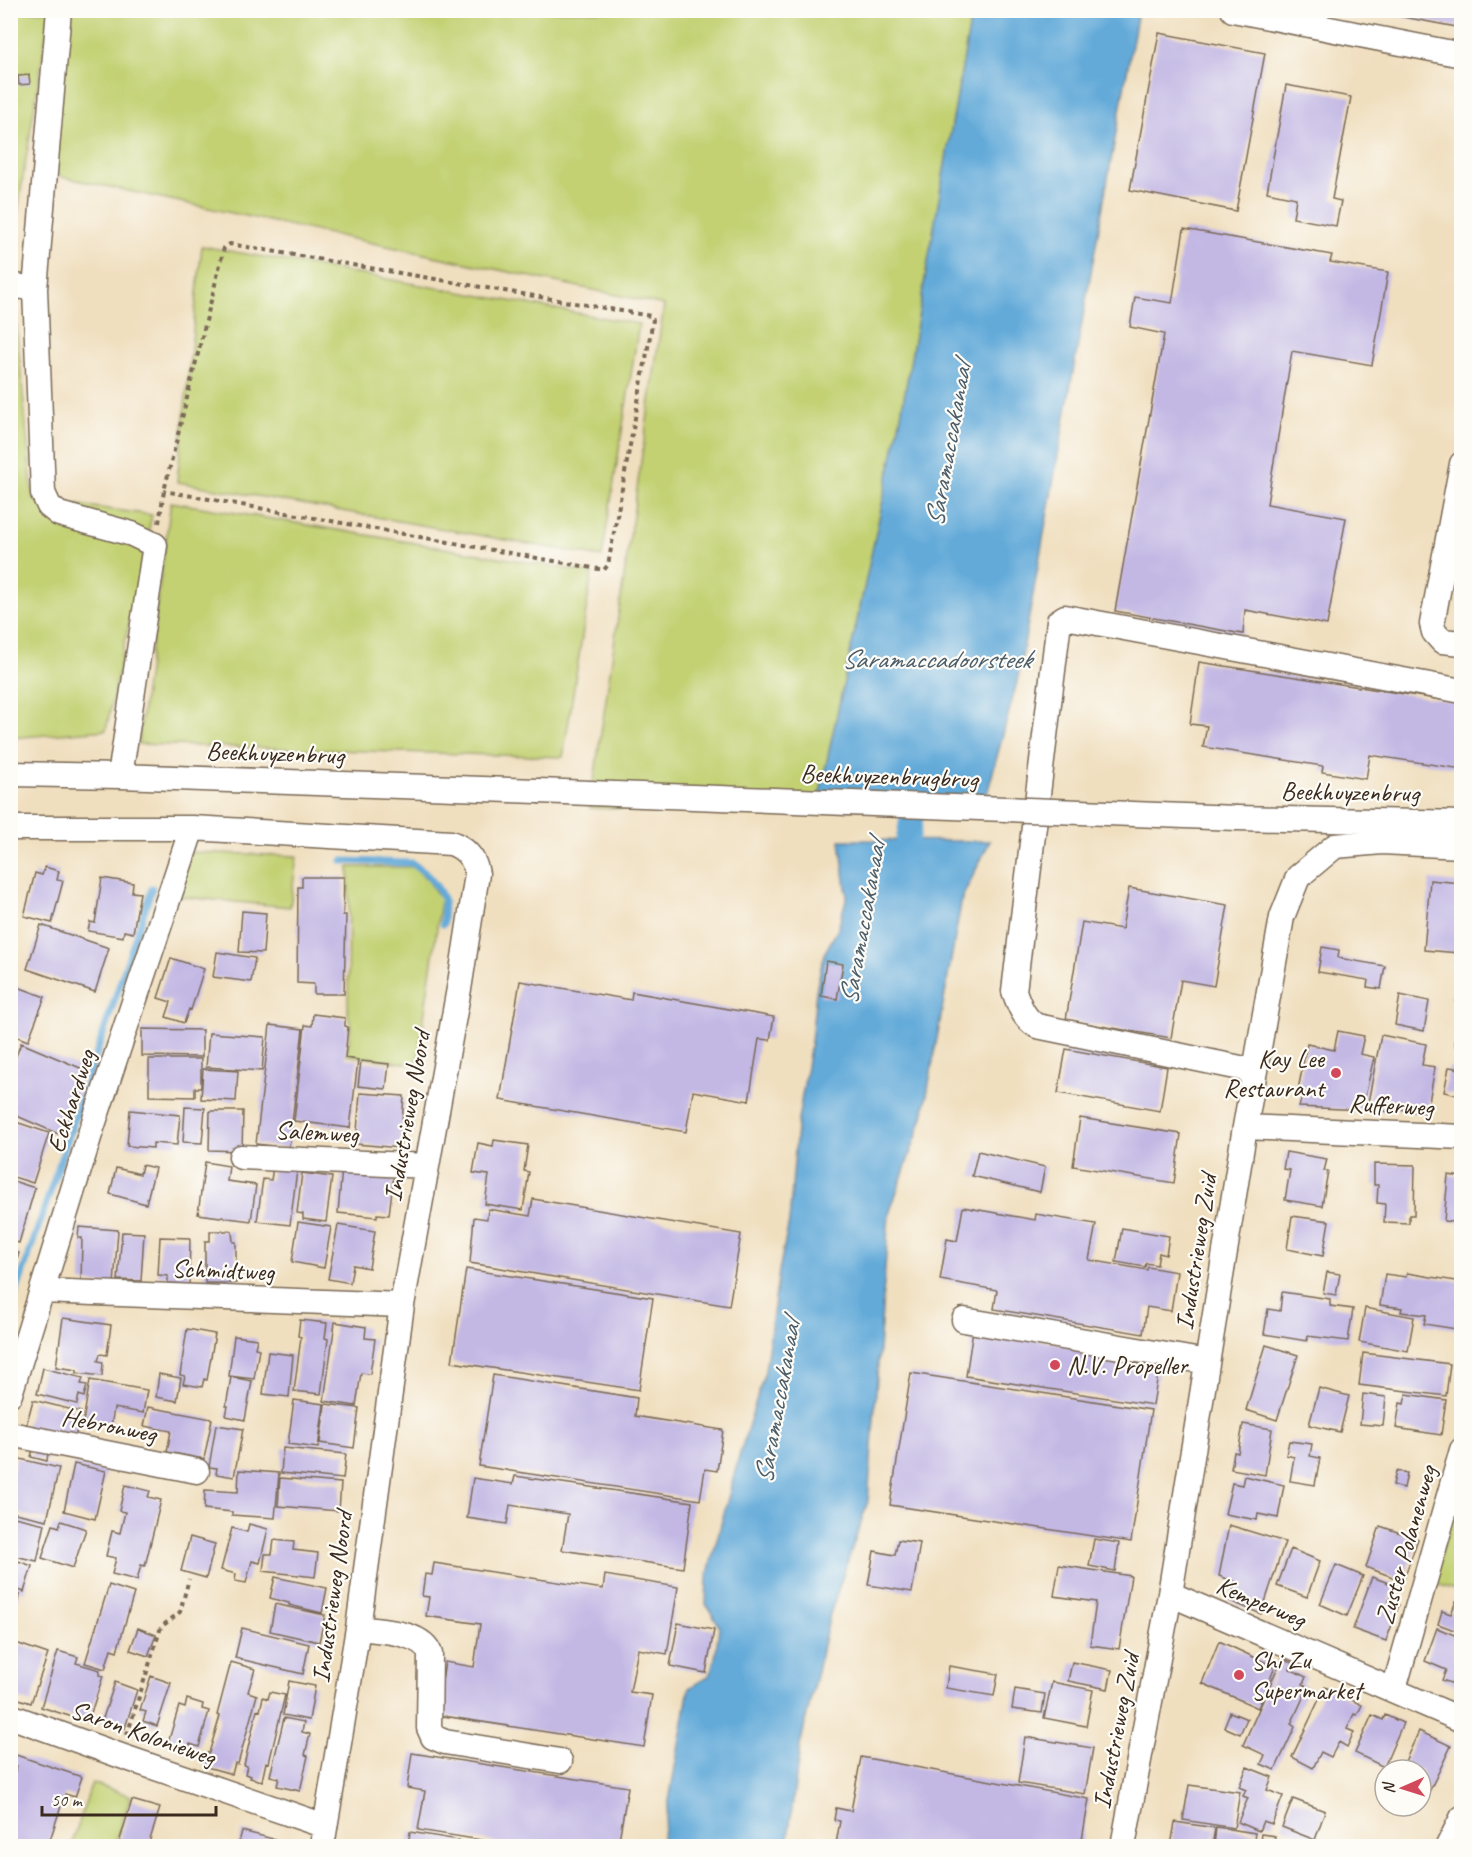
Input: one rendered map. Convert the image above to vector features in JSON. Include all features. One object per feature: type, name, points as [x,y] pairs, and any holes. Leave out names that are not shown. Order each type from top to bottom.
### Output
[{"type":"street","points":[[59,10],[35,290],[43,493],[45,501],[59,514],[132,534],[155,545],[120,776]]},
{"type":"street","points":[[1233,10],[1275,15],[1461,55]]},
{"type":"street","points":[[10,285],[35,290]]},
{"type":"street","points":[[1461,464],[1432,624],[1434,632],[1442,641],[1461,643]]},
{"type":"street","points":[[1255,1071],[1037,1026],[1026,1018],[1018,1003],[1014,991],[1059,621],[1065,617],[1461,691]]},
{"type":"street","name":"Beekhuyzenbrug","points":[[10,774],[538,791]]},
{"type":"street","name":"Beekhuyzenbrugbrug","points":[[538,791],[1238,818]]},
{"type":"street","name":"Beekhuyzenbrug","points":[[1238,818],[1461,823]]},
{"type":"street","name":"Industrieweg Noord","points":[[10,828],[192,828],[451,843],[465,851],[476,866],[477,874],[460,983],[402,1305],[358,1628],[324,1836]]},
{"type":"street","name":"Eckhardweg","points":[[10,1394],[91,1131],[192,828]]},
{"type":"street","name":"Industrieweg Zuid","points":[[1123,1846],[1170,1594],[1245,1127],[1282,918],[1298,877],[1335,846],[1382,842],[1461,846]]},
{"type":"street","name":"Rufferweg","points":[[1245,1127],[1461,1137]]},
{"type":"street","name":"Salemweg","points":[[241,1157],[427,1166]]},
{"type":"street","name":"Schmidtweg","points":[[42,1291],[402,1305]]},
{"type":"street","points":[[964,1320],[1207,1362]]},
{"type":"street","name":"Hebronweg","points":[[10,1434],[197,1471]]},
{"type":"street","name":"Zuster Polanenweg","points":[[1394,1689],[1460,1461]]},
{"type":"street","name":"Kemperweg","points":[[1170,1594],[1394,1689],[1461,1720]]},
{"type":"street","points":[[358,1628],[411,1636],[428,1648],[430,1654],[429,1728],[433,1737],[445,1742],[560,1761]]},
{"type":"street","name":"Saron Kolonieweg","points":[[10,1716],[121,1756],[324,1836]]},
{"type":"street","points":[[1448,1846],[1461,1818]]},
{"type":"path","points":[[155,545],[164,491],[226,245],[651,316],[653,320],[608,565],[604,570],[164,491]]},
{"type":"path","points":[[121,1756],[161,1627],[180,1612],[189,1580]]},
{"type":"green space","points":[[11,11],[50,11],[11,251]]},
{"type":"green space","points":[[70,11],[972,11],[900,421],[816,812],[590,808],[664,305],[48,174]]},
{"type":"green space","points":[[202,246],[639,324],[602,557],[177,482]]},
{"type":"green space","points":[[11,289],[13,289],[33,499],[152,515],[106,730],[11,738]]},
{"type":"green space","points":[[171,502],[592,573],[563,757],[138,744]]},
{"type":"green space","points":[[189,852],[297,856],[290,907],[174,896]]},
{"type":"green space","points":[[349,867],[413,867],[428,880],[441,900],[417,1065],[347,1055],[351,1026],[348,1013]]},
{"type":"green space","points":[[1461,1484],[1461,1592],[1433,1583]]},
{"type":"green space","points":[[92,1783],[131,1796],[114,1846],[71,1846]]},
{"type":"water","name":"Saramaccadoorsteek","points":[[972,11],[1138,11],[1018,678],[986,798],[816,812],[900,421]]},
{"type":"water","points":[[840,840],[990,841],[962,898],[923,1117],[889,1214],[868,1501],[830,1614],[800,1746],[787,1846],[661,1846],[689,1688],[709,1676],[715,1658],[719,1626],[706,1604],[707,1577],[765,1371],[779,1271],[789,1222],[797,1126],[811,1042],[816,991],[824,954],[838,929],[847,896]]},
{"type":"building","points":[[1393,10],[1462,10],[1462,28],[1392,15]]},
{"type":"building","points":[[1159,33],[1265,53],[1236,211],[1130,190]]},
{"type":"building","points":[[29,75],[30,84],[19,85],[18,76]]},
{"type":"building","points":[[1286,85],[1351,97],[1332,199],[1341,201],[1336,226],[1293,218],[1296,198],[1267,192]]},
{"type":"building","points":[[1184,229],[1332,255],[1330,262],[1388,272],[1372,365],[1292,351],[1267,504],[1346,518],[1327,625],[1245,610],[1243,634],[1115,611],[1164,334],[1130,327],[1135,297],[1172,303]]},
{"type":"building","points":[[1199,662],[1462,703],[1462,769],[1370,755],[1366,779],[1322,772],[1323,766],[1203,747],[1207,726],[1190,724]]},
{"type":"building","points":[[45,867],[59,871],[57,880],[63,881],[52,923],[24,916],[35,873],[42,875]]},
{"type":"building","points":[[302,877],[344,877],[343,915],[346,915],[344,994],[314,994],[314,984],[297,983],[298,887],[302,887]]},
{"type":"building","points":[[102,878],[133,883],[132,892],[140,893],[133,933],[124,931],[123,937],[88,931],[90,922],[95,923]]},
{"type":"building","points":[[1430,880],[1460,883],[1458,899],[1462,899],[1462,927],[1459,953],[1424,950]]},
{"type":"building","points":[[1129,888],[1228,905],[1214,986],[1181,980],[1171,1038],[1066,1020],[1082,922],[1122,929]]},
{"type":"building","points":[[242,911],[266,913],[263,953],[239,952]]},
{"type":"building","points":[[41,925],[109,948],[95,992],[27,969]]},
{"type":"building","points":[[1322,947],[1339,950],[1338,958],[1385,966],[1381,989],[1367,987],[1368,980],[1318,972]]},
{"type":"building","points":[[217,952],[255,958],[251,982],[213,977]]},
{"type":"building","points":[[171,958],[204,969],[191,1010],[189,1009],[184,1023],[166,1017],[171,1002],[158,998]]},
{"type":"building","points":[[826,961],[843,964],[837,999],[821,996]]},
{"type":"building","points":[[520,981],[631,1000],[632,992],[774,1017],[770,1040],[759,1039],[749,1101],[693,1091],[686,1132],[500,1100]]},
{"type":"building","points":[[10,984],[45,997],[28,1041],[10,1034]]},
{"type":"building","points":[[1400,995],[1429,1001],[1424,1031],[1395,1025]]},
{"type":"building","points":[[1456,1001],[1462,1002],[1462,1046],[1455,1046]]},
{"type":"building","points":[[313,1014],[345,1018],[345,1026],[348,1027],[345,1058],[358,1060],[350,1128],[294,1121],[305,1025],[312,1026]]},
{"type":"building","points":[[270,1025],[303,1029],[289,1148],[256,1144]]},
{"type":"building","points":[[142,1029],[202,1030],[202,1057],[142,1056]]},
{"type":"building","name":"Kay Lee Restaurant","points":[[1338,1031],[1364,1036],[1360,1054],[1374,1057],[1362,1110],[1299,1107],[1303,1091],[1298,1090],[1307,1044],[1334,1050]]},
{"type":"building","points":[[209,1033],[265,1037],[262,1071],[206,1067]]},
{"type":"building","points":[[1381,1035],[1426,1044],[1422,1065],[1435,1067],[1427,1114],[1390,1107],[1390,1112],[1367,1108]]},
{"type":"building","points":[[21,1043],[85,1070],[63,1136],[10,1113],[10,1072]]},
{"type":"building","points":[[1066,1049],[1167,1067],[1160,1111],[1058,1093]]},
{"type":"building","points":[[149,1059],[201,1059],[201,1088],[195,1088],[195,1097],[149,1096]]},
{"type":"building","points":[[361,1061],[389,1064],[386,1089],[358,1086]]},
{"type":"building","points":[[1449,1067],[1462,1069],[1462,1096],[1444,1092]]},
{"type":"building","points":[[203,1069],[238,1071],[236,1101],[201,1099]]},
{"type":"building","points":[[360,1093],[404,1096],[400,1148],[356,1144]]},
{"type":"building","points":[[185,1107],[205,1108],[202,1143],[183,1142]]},
{"type":"building","points":[[130,1110],[180,1115],[177,1145],[153,1143],[153,1148],[127,1146]]},
{"type":"building","points":[[210,1111],[243,1111],[242,1151],[209,1150]]},
{"type":"building","points":[[1080,1118],[1181,1134],[1174,1183],[1073,1166]]},
{"type":"building","points":[[13,1121],[49,1133],[33,1183],[10,1176],[10,1129]]},
{"type":"building","points":[[494,1140],[528,1145],[524,1171],[529,1172],[523,1210],[485,1204],[489,1175],[473,1173],[478,1143],[493,1146]]},
{"type":"building","points":[[978,1151],[1045,1167],[1040,1192],[972,1176]]},
{"type":"building","points":[[1286,1152],[1327,1159],[1324,1171],[1328,1171],[1322,1206],[1285,1200],[1290,1170],[1283,1169]]},
{"type":"building","points":[[205,1162],[229,1166],[227,1181],[256,1185],[251,1221],[198,1214]]},
{"type":"building","points":[[1374,1164],[1415,1165],[1414,1215],[1409,1215],[1409,1223],[1384,1222],[1385,1204],[1377,1203],[1378,1185],[1374,1185]]},
{"type":"building","points":[[142,1165],[155,1168],[146,1204],[110,1194],[116,1168],[140,1174]]},
{"type":"building","points":[[273,1167],[297,1170],[290,1225],[257,1221],[263,1179],[271,1180]]},
{"type":"building","points":[[342,1168],[394,1173],[389,1215],[377,1214],[377,1217],[338,1213]]},
{"type":"building","points":[[302,1173],[332,1177],[326,1222],[303,1219],[303,1214],[297,1213]]},
{"type":"building","points":[[1448,1175],[1462,1177],[1462,1223],[1444,1221]]},
{"type":"building","points":[[10,1180],[35,1188],[19,1243],[10,1240]]},
{"type":"building","points":[[533,1199],[741,1234],[729,1306],[470,1263],[474,1217],[487,1219],[488,1209],[530,1216]]},
{"type":"building","points":[[963,1207],[1035,1220],[1036,1214],[1096,1224],[1089,1260],[1147,1270],[1148,1267],[1177,1272],[1171,1311],[1147,1307],[1143,1334],[994,1309],[997,1290],[940,1280],[947,1239],[957,1241]]},
{"type":"building","points":[[1292,1216],[1329,1221],[1323,1256],[1287,1249]]},
{"type":"building","points":[[298,1222],[331,1227],[324,1268],[292,1262]]},
{"type":"building","points":[[338,1225],[375,1231],[369,1268],[353,1265],[350,1283],[328,1279]]},
{"type":"building","points":[[79,1227],[118,1230],[114,1285],[81,1282],[82,1238],[78,1238]]},
{"type":"building","points":[[1122,1228],[1169,1236],[1166,1255],[1159,1253],[1157,1265],[1146,1263],[1145,1267],[1116,1262]]},
{"type":"building","points":[[210,1231],[232,1231],[233,1242],[236,1242],[236,1283],[205,1283],[205,1241],[210,1241]]},
{"type":"building","points":[[122,1232],[144,1233],[141,1281],[118,1280]]},
{"type":"building","points":[[160,1237],[190,1238],[189,1284],[168,1283],[168,1276],[158,1275]]},
{"type":"building","points":[[10,1250],[19,1253],[11,1280],[10,1280]]},
{"type":"building","points":[[466,1269],[653,1298],[639,1390],[452,1362]]},
{"type":"building","points":[[1327,1272],[1340,1274],[1336,1295],[1323,1293]]},
{"type":"building","points":[[1407,1273],[1462,1282],[1456,1329],[1424,1324],[1426,1315],[1401,1312],[1402,1308],[1380,1305],[1385,1274],[1406,1277]]},
{"type":"building","points":[[1282,1292],[1330,1299],[1330,1306],[1353,1309],[1348,1341],[1308,1336],[1307,1341],[1264,1334],[1268,1309],[1280,1311]]},
{"type":"building","points":[[1365,1308],[1414,1317],[1408,1351],[1359,1342]]},
{"type":"building","points":[[63,1318],[111,1325],[107,1355],[100,1354],[98,1361],[103,1362],[102,1376],[77,1373],[77,1370],[56,1367]]},
{"type":"building","points":[[300,1320],[327,1323],[325,1338],[328,1339],[321,1394],[294,1391],[301,1337],[298,1336]]},
{"type":"building","points":[[335,1322],[366,1327],[365,1338],[375,1339],[370,1374],[361,1373],[356,1406],[324,1401]]},
{"type":"building","points":[[187,1329],[215,1334],[207,1380],[204,1379],[202,1387],[183,1384],[185,1376],[180,1375]]},
{"type":"building","name":"N.V. Propeller","points":[[973,1330],[1126,1354],[1124,1362],[1159,1368],[1153,1405],[966,1376]]},
{"type":"building","points":[[234,1336],[257,1339],[255,1348],[259,1349],[254,1379],[229,1376]]},
{"type":"building","points":[[1266,1345],[1298,1355],[1277,1420],[1246,1410]]},
{"type":"building","points":[[268,1352],[293,1355],[289,1397],[263,1394]]},
{"type":"building","points":[[1363,1353],[1450,1364],[1446,1396],[1359,1385]]},
{"type":"building","points":[[43,1368],[83,1378],[81,1384],[87,1385],[84,1397],[79,1395],[77,1404],[37,1394]]},
{"type":"building","points":[[911,1373],[1151,1410],[1131,1542],[890,1505]]},
{"type":"building","points":[[159,1374],[181,1378],[177,1401],[156,1397]]},
{"type":"building","points":[[493,1375],[637,1398],[635,1416],[723,1430],[717,1471],[705,1469],[700,1500],[479,1466]]},
{"type":"building","points":[[231,1377],[252,1381],[245,1420],[226,1416]]},
{"type":"building","points":[[90,1380],[147,1390],[143,1413],[114,1408],[111,1427],[83,1422]]},
{"type":"building","points":[[1319,1388],[1349,1396],[1340,1432],[1309,1425]]},
{"type":"building","points":[[1363,1394],[1386,1397],[1383,1426],[1360,1424]]},
{"type":"building","points":[[1406,1394],[1446,1400],[1441,1435],[1396,1428],[1400,1403],[1404,1404]]},
{"type":"building","points":[[33,1400],[81,1412],[75,1438],[25,1430]]},
{"type":"building","points":[[294,1400],[324,1404],[318,1448],[288,1444]]},
{"type":"building","points":[[325,1404],[359,1408],[354,1448],[320,1443]]},
{"type":"building","points":[[148,1407],[212,1419],[204,1459],[167,1452],[171,1431],[144,1426]]},
{"type":"building","points":[[1243,1424],[1272,1429],[1265,1475],[1231,1469],[1234,1452],[1238,1453]]},
{"type":"building","points":[[216,1425],[243,1429],[234,1477],[216,1474],[217,1468],[209,1467]]},
{"type":"building","points":[[1289,1441],[1312,1444],[1310,1456],[1320,1458],[1315,1485],[1290,1481],[1294,1457],[1286,1455]]},
{"type":"building","points":[[283,1448],[346,1454],[343,1479],[281,1473]]},
{"type":"building","points":[[33,1449],[48,1452],[47,1461],[31,1457]]},
{"type":"building","points":[[16,1458],[59,1468],[47,1520],[10,1512],[10,1480]]},
{"type":"building","points":[[74,1464],[106,1471],[95,1519],[64,1511]]},
{"type":"building","points":[[239,1470],[279,1473],[275,1518],[232,1515],[232,1512],[204,1509],[205,1490],[238,1492]]},
{"type":"building","points":[[1396,1471],[1407,1473],[1404,1488],[1393,1485]]},
{"type":"building","points":[[515,1476],[692,1502],[683,1568],[562,1550],[568,1514],[510,1505],[507,1524],[467,1518],[473,1478],[513,1484]]},
{"type":"building","points":[[1244,1476],[1284,1485],[1278,1518],[1258,1514],[1257,1520],[1225,1514],[1232,1483],[1242,1485]]},
{"type":"building","points":[[280,1478],[341,1483],[339,1511],[278,1506]]},
{"type":"building","points":[[125,1485],[150,1491],[148,1497],[161,1500],[145,1566],[141,1565],[137,1580],[112,1574],[116,1558],[106,1556],[112,1531],[120,1533],[125,1512],[119,1511]]},
{"type":"building","points":[[10,1516],[45,1524],[37,1561],[10,1555]]},
{"type":"building","points":[[61,1521],[86,1529],[73,1568],[42,1558],[53,1525],[59,1527]]},
{"type":"building","points":[[249,1524],[268,1529],[260,1563],[252,1561],[246,1583],[235,1581],[236,1574],[221,1570],[232,1528],[247,1532]]},
{"type":"building","points":[[1229,1525],[1285,1542],[1261,1614],[1230,1601],[1236,1582],[1219,1576]]},
{"type":"building","points":[[1380,1526],[1418,1539],[1403,1581],[1366,1567]]},
{"type":"building","points":[[190,1537],[215,1544],[206,1578],[181,1571]]},
{"type":"building","points":[[1094,1539],[1119,1543],[1115,1571],[1089,1566]]},
{"type":"building","points":[[274,1540],[294,1542],[293,1550],[318,1553],[315,1577],[263,1571],[265,1554],[272,1554]]},
{"type":"building","points":[[898,1540],[920,1543],[912,1592],[868,1585],[874,1551],[895,1555]]},
{"type":"building","points":[[1291,1549],[1320,1561],[1307,1597],[1277,1586]]},
{"type":"building","points":[[10,1558],[32,1566],[24,1592],[10,1587]]},
{"type":"building","points":[[434,1563],[603,1589],[605,1575],[678,1587],[667,1654],[638,1649],[630,1692],[652,1695],[644,1747],[437,1715],[445,1662],[474,1667],[480,1624],[426,1616],[429,1597],[422,1596],[425,1574],[432,1575]]},
{"type":"building","points":[[1059,1565],[1131,1576],[1119,1649],[1090,1645],[1096,1602],[1054,1596]]},
{"type":"building","points":[[1336,1565],[1363,1576],[1347,1616],[1320,1604]]},
{"type":"building","points":[[275,1577],[327,1588],[322,1613],[270,1598]]},
{"type":"building","points":[[1372,1577],[1394,1585],[1389,1601],[1399,1605],[1386,1641],[1353,1629]]},
{"type":"building","points":[[109,1585],[134,1593],[117,1651],[111,1649],[105,1669],[85,1663]]},
{"type":"building","points":[[10,1591],[20,1595],[11,1623],[10,1623]]},
{"type":"building","points":[[1456,1601],[1462,1603],[1462,1633],[1438,1624],[1442,1611],[1451,1614]]},
{"type":"building","points":[[275,1604],[325,1615],[319,1642],[270,1631]]},
{"type":"building","points":[[678,1623],[714,1630],[706,1673],[670,1666]]},
{"type":"building","points":[[138,1628],[156,1635],[148,1656],[130,1650]]},
{"type":"building","points":[[242,1628],[309,1644],[303,1674],[235,1658]]},
{"type":"building","points":[[1437,1628],[1462,1638],[1462,1687],[1442,1680],[1446,1670],[1425,1661]]},
{"type":"building","name":"Shi Zu Supermarket","points":[[1219,1641],[1275,1667],[1258,1708],[1202,1683]]},
{"type":"building","points":[[13,1642],[48,1654],[31,1703],[10,1696],[10,1650]]},
{"type":"building","points":[[58,1651],[78,1657],[76,1663],[100,1670],[99,1675],[103,1676],[88,1722],[41,1707]]},
{"type":"building","points":[[1282,1658],[1293,1663],[1290,1669],[1306,1677],[1303,1684],[1308,1687],[1291,1724],[1295,1727],[1275,1770],[1261,1764],[1265,1755],[1243,1745]]},
{"type":"building","points":[[231,1662],[255,1669],[248,1692],[257,1695],[238,1764],[235,1763],[232,1774],[203,1766],[220,1716],[217,1715]]},
{"type":"building","points":[[1072,1662],[1112,1670],[1108,1689],[1068,1681]]},
{"type":"building","points":[[949,1666],[998,1674],[994,1696],[946,1688]]},
{"type":"building","points":[[151,1676],[171,1683],[157,1726],[143,1721],[146,1712],[140,1710]]},
{"type":"building","points":[[289,1681],[315,1686],[309,1720],[283,1715]]},
{"type":"building","points":[[115,1682],[137,1690],[125,1728],[102,1721]]},
{"type":"building","points":[[1052,1682],[1093,1690],[1086,1726],[1044,1718]]},
{"type":"building","points":[[1325,1687],[1362,1705],[1357,1715],[1354,1714],[1347,1729],[1354,1732],[1347,1747],[1339,1742],[1331,1757],[1321,1752],[1313,1768],[1292,1757]]},
{"type":"building","points":[[1015,1689],[1045,1694],[1042,1713],[1012,1709]]},
{"type":"building","points":[[270,1692],[285,1695],[269,1763],[266,1762],[262,1781],[245,1774],[247,1766],[244,1765],[257,1710],[260,1711],[263,1697],[268,1699]]},
{"type":"building","points":[[187,1699],[203,1704],[202,1709],[209,1711],[199,1747],[190,1744],[188,1750],[168,1743],[179,1706],[185,1708]]},
{"type":"building","points":[[1230,1712],[1247,1719],[1240,1734],[1224,1727]]},
{"type":"building","points":[[1372,1715],[1383,1720],[1385,1715],[1403,1723],[1388,1758],[1373,1758],[1373,1762],[1355,1753]]},
{"type":"building","points":[[284,1718],[304,1722],[302,1732],[310,1734],[305,1755],[308,1756],[300,1791],[277,1786],[279,1778],[270,1776]]},
{"type":"building","points":[[1419,1731],[1451,1746],[1433,1784],[1433,1758],[1407,1758]]},
{"type":"building","points":[[1025,1737],[1093,1748],[1085,1794],[1018,1783]]},
{"type":"building","points":[[10,1753],[82,1777],[75,1797],[65,1794],[48,1846],[10,1846],[10,1773],[14,1774],[17,1766],[10,1764]]},
{"type":"building","points":[[412,1753],[628,1787],[618,1846],[518,1846],[418,1830],[425,1791],[407,1788]]},
{"type":"building","points":[[861,1757],[1089,1799],[1081,1846],[846,1846],[836,1844],[840,1821],[834,1820],[836,1808],[851,1811]]},
{"type":"building","points":[[1247,1767],[1272,1777],[1267,1790],[1283,1796],[1272,1824],[1263,1821],[1259,1831],[1238,1822],[1248,1798],[1243,1796],[1246,1790],[1239,1787]]},
{"type":"building","points":[[1189,1785],[1240,1792],[1234,1828],[1183,1820]]},
{"type":"building","points":[[1293,1799],[1325,1811],[1315,1840],[1282,1827]]},
{"type":"building","points":[[132,1800],[160,1808],[148,1846],[118,1846]]},
{"type":"building","points":[[1175,1822],[1215,1828],[1212,1846],[1171,1846]]},
{"type":"building","points":[[1216,1827],[1255,1833],[1253,1846],[1214,1846]]},
{"type":"building","points":[[242,1831],[300,1846],[238,1846]]},
{"type":"building","points":[[410,1832],[459,1840],[458,1846],[408,1846]]},
{"type":"building","points":[[1261,1834],[1275,1836],[1273,1846],[1259,1846]]},
{"type":"waterway","name":"Saramaccakanaal","points":[[902,873],[917,787]]},
{"type":"waterway","points":[[342,861],[412,863],[428,875],[439,890],[444,901],[443,924]]},
{"type":"waterway","points":[[10,1311],[152,888]]},
{"type":"place","name":"Kay Lee Restaurant","points":[[1336,1073]]},
{"type":"place","name":"N.V. Propeller","points":[[1055,1365]]},
{"type":"place","name":"Shi Zu Supermarket","points":[[1239,1675]]}]
